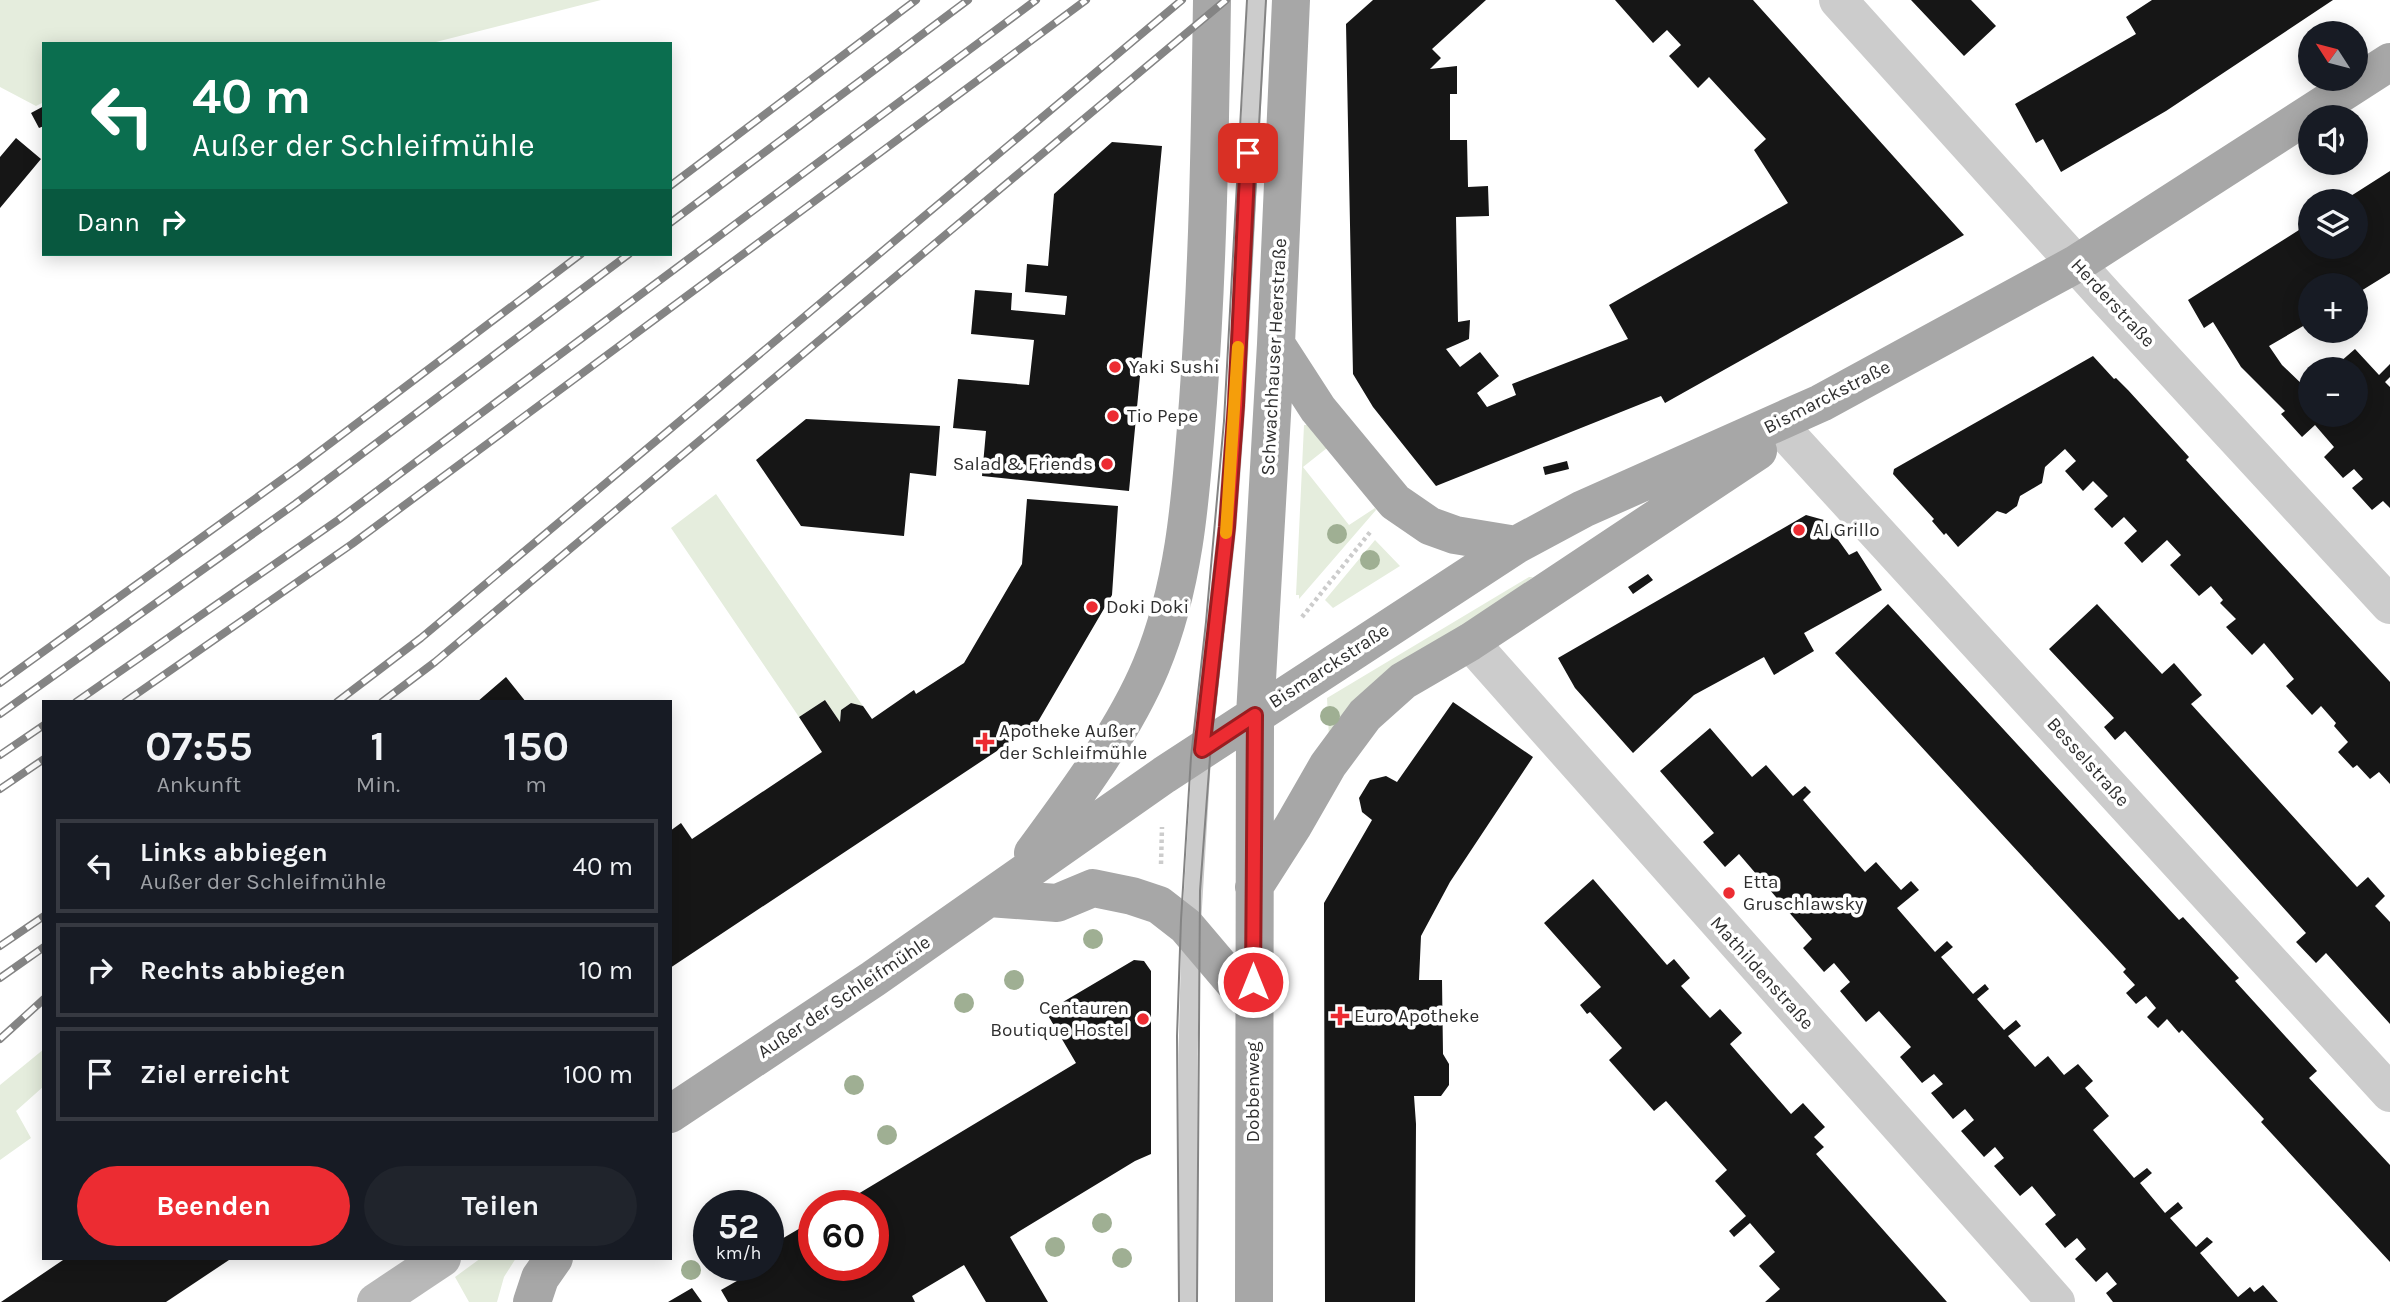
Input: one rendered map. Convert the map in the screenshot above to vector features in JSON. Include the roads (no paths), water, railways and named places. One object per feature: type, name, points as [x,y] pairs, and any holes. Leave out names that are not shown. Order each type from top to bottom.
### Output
[{"type":"main road","name":"Außer der Schleifmühle","points":[[1002,888],[1084,783],[1141,690],[1170,612],[1189,520],[1200,365],[1207,229],[1212,0]]},
{"type":"main road","name":"Schwachhauser Heerstraße","points":[[1255,715],[1276,344],[1285,2]]},
{"type":"main road","name":"Bismarckstraße","points":[[1255,715],[1516,545],[1583,509],[1821,403],[2076,264],[2390,62]]},
{"type":"main road","points":[[1276,344],[1318,409],[1395,502],[1430,526],[1455,535],[1516,545]]},
{"type":"main road","points":[[1254,887],[1328,765],[1365,715],[1403,681],[1470,642],[1786,432],[1821,403]]},
{"type":"main road","name":"Außer der Schleifmühle","points":[[672,1113],[873,979],[1164,775],[1255,715]]},
{"type":"main road","name":"Dobbenweg","points":[[1254,1302],[1255,715]]},
{"type":"main road","points":[[1002,888],[1057,903],[1093,888],[1159,905],[1181,920],[1253,1005]]},
{"type":"main road","points":[[376,1302],[439,1260]]},
{"type":"main road","points":[[532,1302],[540,1278],[553,1260]]},
{"type":"street","name":"Herderstraße","points":[[1838,0],[2076,264],[2390,605]]},
{"type":"street","name":"Besselstraße","points":[[1786,432],[2390,1093]]},
{"type":"street","name":"Mathildenstraße","points":[[1470,642],[2056,1302]]},
{"type":"lane","points":[[1188,1302],[1188,1054],[1202,750],[1285,2]]},
{"type":"tram line","points":[[1179,1302],[1177,1036],[1181,920],[1191,757],[1224,421],[1247,0]]},
{"type":"tram line","points":[[1197,1302],[1200,891],[1211,744],[1234,533],[1242,430],[1266,0]]},
{"type":"railway","points":[[672,184],[916,0]]},
{"type":"railway","points":[[672,222],[968,0]]},
{"type":"railway","points":[[79,700],[338,520],[1036,0]]},
{"type":"railway","points":[[128,700],[352,544],[1086,0]]},
{"type":"railway","points":[[340,700],[421,638],[1182,0]]},
{"type":"railway","points":[[385,700],[435,662],[1226,0]]},
{"type":"railway","points":[[0,683],[299,467],[578,256]]},
{"type":"railway","points":[[0,714],[295,504],[626,256]]},
{"type":"railway","points":[[0,755],[42,726]]},
{"type":"railway","points":[[0,789],[42,760]]},
{"type":"railway","points":[[0,946],[42,917]]},
{"type":"railway","points":[[0,978],[42,948]]},
{"type":"railway","points":[[0,1039],[42,1001]]},
{"type":"place","name":"Yaki Sushi","points":[[1115,367]]},
{"type":"place","name":"Tio Pepe","points":[[1113,416]]},
{"type":"place","name":"Salad & Friends","points":[[1107,464]]},
{"type":"place","name":"Al Grillo","points":[[1799,530]]},
{"type":"place","name":"Doki Doki","points":[[1092,607]]},
{"type":"place","name":"Apotheke Außer der Schleifmühle","points":[[985,742]]},
{"type":"place","name":"Etta Gruschlawsky","points":[[1729,893]]},
{"type":"place","name":"Euro Apotheke","points":[[1340,1016]]},
{"type":"place","name":"Centauren Boutique Hostel","points":[[1143,1019]]}]
